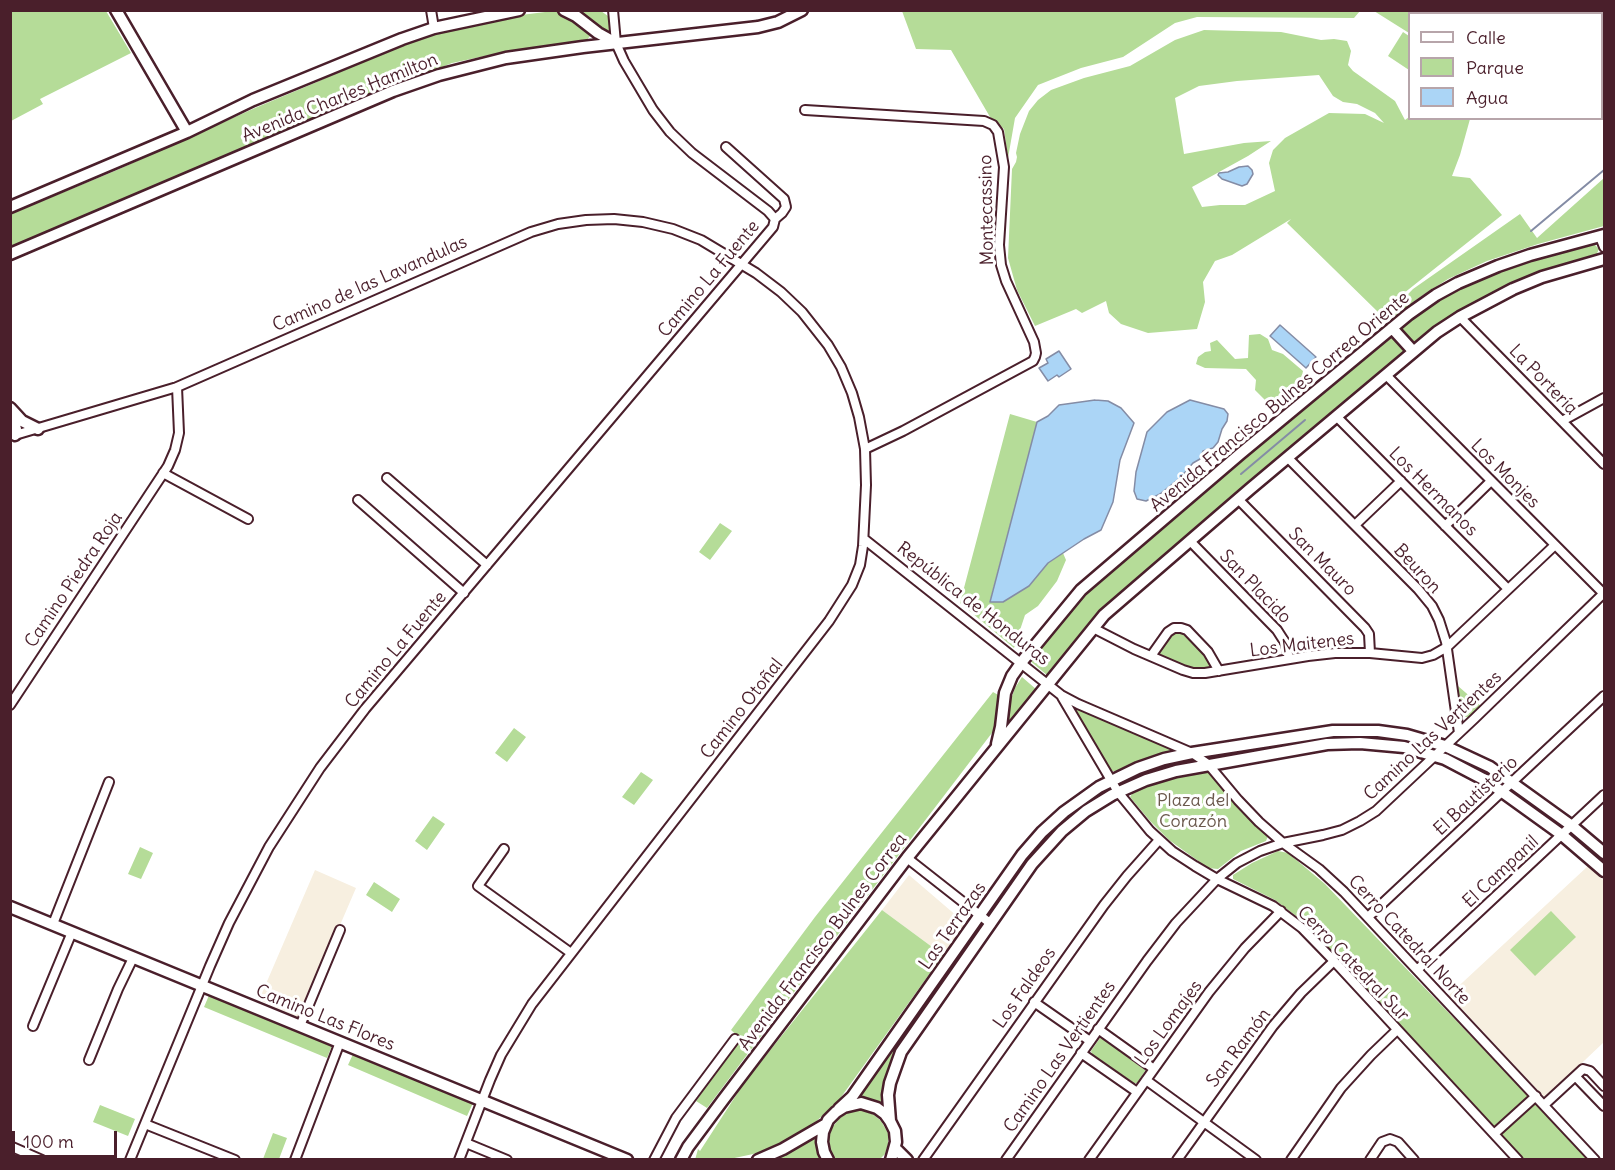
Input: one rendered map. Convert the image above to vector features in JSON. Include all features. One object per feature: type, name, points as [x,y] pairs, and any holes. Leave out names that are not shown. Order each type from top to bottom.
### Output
[{"type":"street","points":[[116,10],[187,132]]},
{"type":"street","points":[[431,10],[434,28]]},
{"type":"street","name":"Avenida Charles Hamilton","points":[[10,207],[187,132],[253,100],[434,28],[519,10]]},
{"type":"street","points":[[564,10],[616,44]]},
{"type":"street","name":"Camino La Fuente","points":[[613,10],[616,44],[645,99],[670,132],[692,153],[775,219]]},
{"type":"street","name":"Avenida Charles Hamilton","points":[[10,254],[415,83],[462,68],[492,60],[583,47],[758,27],[778,22],[802,10]]},
{"type":"street","points":[[583,47],[592,43],[598,33]]},
{"type":"street","name":"Montecassino","points":[[806,110],[984,122],[993,125],[998,132],[1004,167],[999,245],[1001,265],[1005,281],[1034,342],[1035,357],[1033,361],[865,449]]},
{"type":"street","name":"Camino La Fuente","points":[[131,1159],[215,953],[269,847],[299,799],[365,709],[769,234],[775,219],[786,207],[784,199],[726,147]]},
{"type":"street","name":"Camino de las Lavandulas","points":[[12,435],[177,387],[491,249],[531,232],[558,224],[614,219],[658,225],[701,240],[742,265]]},
{"type":"street","name":"Avenida Francisco Bulnes Correa Oriente","points":[[1020,663],[1081,590],[1216,474],[1409,314],[1436,295],[1475,275],[1530,255],[1603,240]]},
{"type":"street","points":[[1048,685],[1104,615],[1437,332],[1513,289],[1542,277],[1605,259]]},
{"type":"street","name":"Camino Otoñal","points":[[459,1160],[490,1080],[509,1040],[532,1004],[842,603],[856,575],[864,539],[866,485],[865,449],[860,417],[852,393],[841,367],[811,322],[769,282],[742,265]]},
{"type":"street","name":"La Portería","points":[[1460,317],[1605,464]]},
{"type":"street","points":[[1392,328],[1413,351]]},
{"type":"street","name":"Los Monjes","points":[[1386,375],[1604,594]]},
{"type":"street","name":"Camino Piedra Roja","points":[[10,705],[163,473],[175,450],[179,433],[177,387]]},
{"type":"street","points":[[1562,421],[1605,398]]},
{"type":"street","points":[[10,408],[22,421],[38,429]]},
{"type":"street","points":[[10,412],[16,429],[12,435]]},
{"type":"street","name":"Los Hermanos","points":[[1337,417],[1508,589]]},
{"type":"street","name":"Beuron","points":[[1288,458],[1427,599],[1439,620],[1447,646],[1459,733]]},
{"type":"street","points":[[163,473],[248,519]]},
{"type":"street","points":[[387,478],[487,565]]},
{"type":"street","points":[[1355,525],[1401,481]]},
{"type":"street","points":[[1445,526],[1491,481]]},
{"type":"street","name":"San Mauro","points":[[1238,499],[1365,628],[1369,634],[1370,653]]},
{"type":"street","points":[[358,500],[464,592]]},
{"type":"street","name":"República de Honduras","points":[[864,539],[1061,695],[1192,753]]},
{"type":"street","name":"San Placido","points":[[1190,541],[1277,630],[1286,644],[1289,659]]},
{"type":"street","name":"Los Maitenes","points":[[1093,628],[1188,672],[1205,674],[1335,653],[1370,653],[1422,658],[1433,655],[1447,646],[1555,545]]},
{"type":"street","name":"Camino Las Vertientes","points":[[1006,1160],[1161,943],[1217,879],[1248,857],[1283,843],[1332,833],[1360,821],[1383,805],[1604,594]]},
{"type":"street","points":[[1151,656],[1168,632],[1174,628],[1181,628],[1187,630],[1208,652],[1219,671]]},
{"type":"street","name":"Avenida Francisco Bulnes Correa","points":[[997,747],[1005,693],[1020,663]]},
{"type":"street","name":"Avenida Francisco Bulnes Correa","points":[[681,1160],[723,1100],[907,858],[1048,685]]},
{"type":"street","name":"República de Honduras","points":[[1061,695],[1118,792]]},
{"type":"street","name":"El Bautisterio","points":[[1368,918],[1605,696]]},
{"type":"street","points":[[1112,780],[1147,765],[1192,753],[1341,730],[1378,731],[1446,746],[1481,762],[1572,826],[1605,853]]},
{"type":"street","points":[[1310,734],[1311,746]]},
{"type":"street","points":[[1118,792],[1176,771],[1311,746],[1372,743],[1404,747],[1436,756],[1470,771],[1503,792],[1605,871]]},
{"type":"street","name":"Cerro Catedral Norte","points":[[1192,753],[1208,764],[1249,811],[1283,843],[1325,874],[1595,1160]]},
{"type":"street","name":"Las Terrazas","points":[[826,1124],[852,1097],[1022,855],[1053,821],[1087,794],[1112,780]]},
{"type":"street","points":[[53,924],[109,782]]},
{"type":"street","name":"Las Terrazas","points":[[895,1148],[895,1131],[890,1120],[888,1095],[901,1052],[1037,858],[1062,831],[1086,811],[1118,792]]},
{"type":"street","name":"Cerro Catedral Sur","points":[[1118,792],[1159,840],[1183,859],[1281,911],[1302,928],[1518,1160]]},
{"type":"street","name":"El Campanil","points":[[1417,970],[1605,795]]},
{"type":"street","points":[[1053,821],[1062,831]]},
{"type":"street","name":"Los Faldeos","points":[[923,1160],[1104,904],[1159,840]]},
{"type":"street","points":[[504,849],[478,886],[571,953]]},
{"type":"street","points":[[907,858],[991,924]]},
{"type":"street","name":"Camino Las Flores","points":[[10,907],[627,1160]]},
{"type":"street","name":"Los Lomajes","points":[[1089,1160],[1226,970],[1281,911]]},
{"type":"street","points":[[300,1026],[340,930]]},
{"type":"street","points":[[33,1026],[72,932]]},
{"type":"street","points":[[88,1060],[133,958]]},
{"type":"street","name":"San Ramón","points":[[1177,1160],[1280,1017],[1334,961]]},
{"type":"street","points":[[1034,1002],[1090,1041]]},
{"type":"street","points":[[918,1004],[929,1011]]},
{"type":"street","points":[[1098,1029],[1154,1069]]},
{"type":"street","points":[[1291,1160],[1341,1088],[1397,1030]]},
{"type":"street","points":[[654,1160],[676,1118],[735,1039]]},
{"type":"street","points":[[295,1160],[340,1042]]},
{"type":"street","points":[[1082,1053],[1137,1092]]},
{"type":"street","points":[[1544,1105],[1583,1069],[1590,1071],[1605,1086]]},
{"type":"street","points":[[1576,1077],[1605,1106]]},
{"type":"street","points":[[1146,1080],[1256,1160]]},
{"type":"street","points":[[1494,1134],[1536,1095]]},
{"type":"street","points":[[839,1109],[855,1104],[866,1104],[882,1111],[890,1120]]},
{"type":"street","points":[[145,1124],[235,1160]]},
{"type":"street","points":[[758,1160],[783,1149],[826,1124]]},
{"type":"street","points":[[826,1124],[822,1142],[828,1160]]},
{"type":"street","points":[[1370,1160],[1382,1142],[1390,1139],[1398,1142],[1414,1160]]},
{"type":"street","points":[[466,1143],[507,1160]]},
{"type":"street","points":[[10,1146],[42,1160]]},
{"type":"street","points":[[891,1160],[895,1148],[907,1160]]},
{"type":"shaded area","points":[[1588,866],[1604,881],[1604,1042],[1545,1098],[1449,995]]},
{"type":"shaded area","points":[[315,870],[356,888],[300,1018],[259,1000]]},
{"type":"shaded area","points":[[909,875],[965,923],[943,955],[882,910]]},
{"type":"green space","points":[[11,10],[106,11],[131,53],[40,99],[43,104],[11,121]]},
{"type":"green space","points":[[553,11],[601,11],[608,16],[611,33],[610,35],[597,28],[585,42],[504,52],[452,63],[11,248],[11,214],[317,82],[403,41],[513,16]]},
{"type":"green space","points":[[902,11],[1360,11],[1354,18],[1197,17],[1175,23],[1123,57],[1081,68],[1038,85],[1015,118],[1008,158],[1004,129],[990,117],[951,50],[916,49]]},
{"type":"green space","points":[[1374,11],[1424,12],[1408,12],[1408,32]]},
{"type":"green space","points":[[1204,30],[1281,32],[1321,40],[1347,41],[1351,51],[1348,65],[1395,101],[1405,120],[1408,118],[1408,120],[1470,120],[1452,176],[1470,178],[1502,215],[1379,313],[1287,223],[1291,219],[1232,255],[1215,261],[1203,282],[1205,302],[1197,329],[1148,333],[1121,324],[1109,313],[1106,301],[1082,313],[1076,309],[1035,326],[1017,290],[1008,258],[1012,169],[1016,162],[1020,134],[1029,111],[1051,90],[1084,78],[1130,66],[1175,40]],"holes":[[[1319,75],[1333,96],[1343,102],[1357,104],[1375,113],[1384,123],[1365,114],[1329,113],[1285,138],[1273,150],[1269,163],[1275,191],[1245,205],[1202,207],[1192,187],[1271,141],[1244,143],[1184,154],[1175,98],[1199,86]]]},
{"type":"green space","points":[[1403,32],[1408,35],[1408,69],[1388,56]]},
{"type":"green space","points":[[1604,178],[1604,226],[1487,261],[1448,279],[1392,318],[1389,314],[1413,289],[1520,214],[1537,238]]},
{"type":"green space","points":[[1590,244],[1599,249],[1596,256],[1518,282],[1486,297],[1466,307],[1416,342],[1410,341],[1401,331],[1402,326],[1427,307],[1474,280],[1531,259]]},
{"type":"green space","points":[[1260,334],[1268,339],[1272,350],[1283,354],[1303,371],[1300,385],[1279,395],[1274,405],[1267,402],[1255,390],[1256,380],[1246,369],[1205,368],[1196,364],[1198,357],[1211,351],[1210,343],[1217,340],[1235,359],[1248,358],[1249,335]]},
{"type":"green space","points":[[1396,337],[1405,348],[1406,353],[1125,590],[1104,609],[1048,676],[1028,659],[1086,589],[1391,338]]},
{"type":"green space","points":[[1010,414],[1037,422],[990,601],[1003,602],[1029,586],[1048,563],[1063,553],[1066,560],[1057,581],[1038,606],[1025,615],[1014,648],[960,603]]},
{"type":"green space","points":[[720,523],[732,531],[710,560],[699,552]]},
{"type":"green space","points":[[1178,630],[1184,632],[1214,666],[1201,669],[1186,666],[1158,654],[1172,633]]},
{"type":"green space","points":[[1022,677],[1037,690],[1009,724],[1007,718],[1009,705]]},
{"type":"green space","points":[[1458,686],[1481,706],[1470,717],[1461,713]]},
{"type":"green space","points":[[993,692],[1000,696],[998,725],[707,1108],[696,1101],[740,1038],[731,1030],[815,917]]},
{"type":"green space","points":[[1077,709],[1169,747],[1171,752],[1119,772],[1111,771],[1075,711]]},
{"type":"green space","points":[[514,728],[526,737],[507,762],[495,753]]},
{"type":"green space","points":[[1384,734],[1413,739],[1468,759],[1503,780],[1604,858],[1604,866],[1475,767],[1445,754],[1412,744],[1384,739],[1343,739],[1212,760],[1210,755],[1329,735]]},
{"type":"green space","name":"Plaza del Corazón","points":[[1202,771],[1210,773],[1268,836],[1266,841],[1241,851],[1218,869],[1208,868],[1169,840],[1130,797],[1134,791],[1151,782]]},
{"type":"green space","points":[[641,772],[653,780],[634,805],[622,797]]},
{"type":"green space","points":[[1110,786],[1112,790],[1067,821],[898,1047],[885,1081],[884,1108],[857,1100],[856,1097],[1026,858],[1063,817],[1093,795]]},
{"type":"green space","points":[[433,816],[445,824],[427,850],[415,841]]},
{"type":"green space","points":[[140,847],[153,853],[141,879],[128,874]]},
{"type":"green space","points":[[1278,851],[1288,853],[1325,884],[1589,1159],[1523,1159],[1308,925],[1275,900],[1233,879],[1233,875],[1252,863]]},
{"type":"green space","points":[[374,882],[400,899],[392,912],[366,895]]},
{"type":"green space","points":[[882,910],[943,955],[839,1100],[807,1130],[767,1151],[730,1159],[695,1160],[698,1149],[700,1151],[744,1083]]},
{"type":"green space","points":[[1551,911],[1576,937],[1535,976],[1510,950]]},
{"type":"green space","points":[[210,993],[333,1043],[327,1058],[204,1007]]},
{"type":"green space","points":[[1100,1038],[1145,1070],[1137,1083],[1092,1054],[1091,1051]]},
{"type":"green space","points":[[354,1052],[473,1103],[467,1116],[348,1065]]},
{"type":"green space","points":[[100,1105],[135,1119],[128,1136],[93,1122]]},
{"type":"green space","points":[[852,1111],[864,1111],[874,1115],[881,1121],[888,1133],[885,1154],[880,1159],[837,1160],[831,1152],[830,1130],[841,1117]]},
{"type":"green space","points":[[273,1133],[287,1138],[279,1159],[263,1159]]},
{"type":"green space","points":[[818,1133],[818,1148],[824,1159],[768,1160]]},
{"type":"water","points":[[1248,166],[1253,174],[1247,184],[1242,186],[1222,179],[1218,175],[1239,167]]},
{"type":"water","points":[[1280,325],[1316,357],[1306,368],[1270,336]]},
{"type":"water","points":[[1059,351],[1071,369],[1048,381],[1039,368],[1048,363],[1046,359]]},
{"type":"water","points":[[1095,400],[1108,401],[1121,408],[1134,423],[1120,460],[1113,502],[1101,530],[1048,563],[1029,586],[1003,602],[990,602],[1037,422],[1048,416],[1059,405]]},
{"type":"water","points":[[1190,400],[1224,409],[1228,414],[1218,442],[1213,448],[1203,451],[1200,459],[1160,494],[1146,501],[1137,499],[1134,491],[1136,472],[1147,432],[1167,412]]},
{"type":"waterway","points":[[1531,231],[1604,170]]},
{"type":"waterway","points":[[1241,474],[1305,420]]}]
